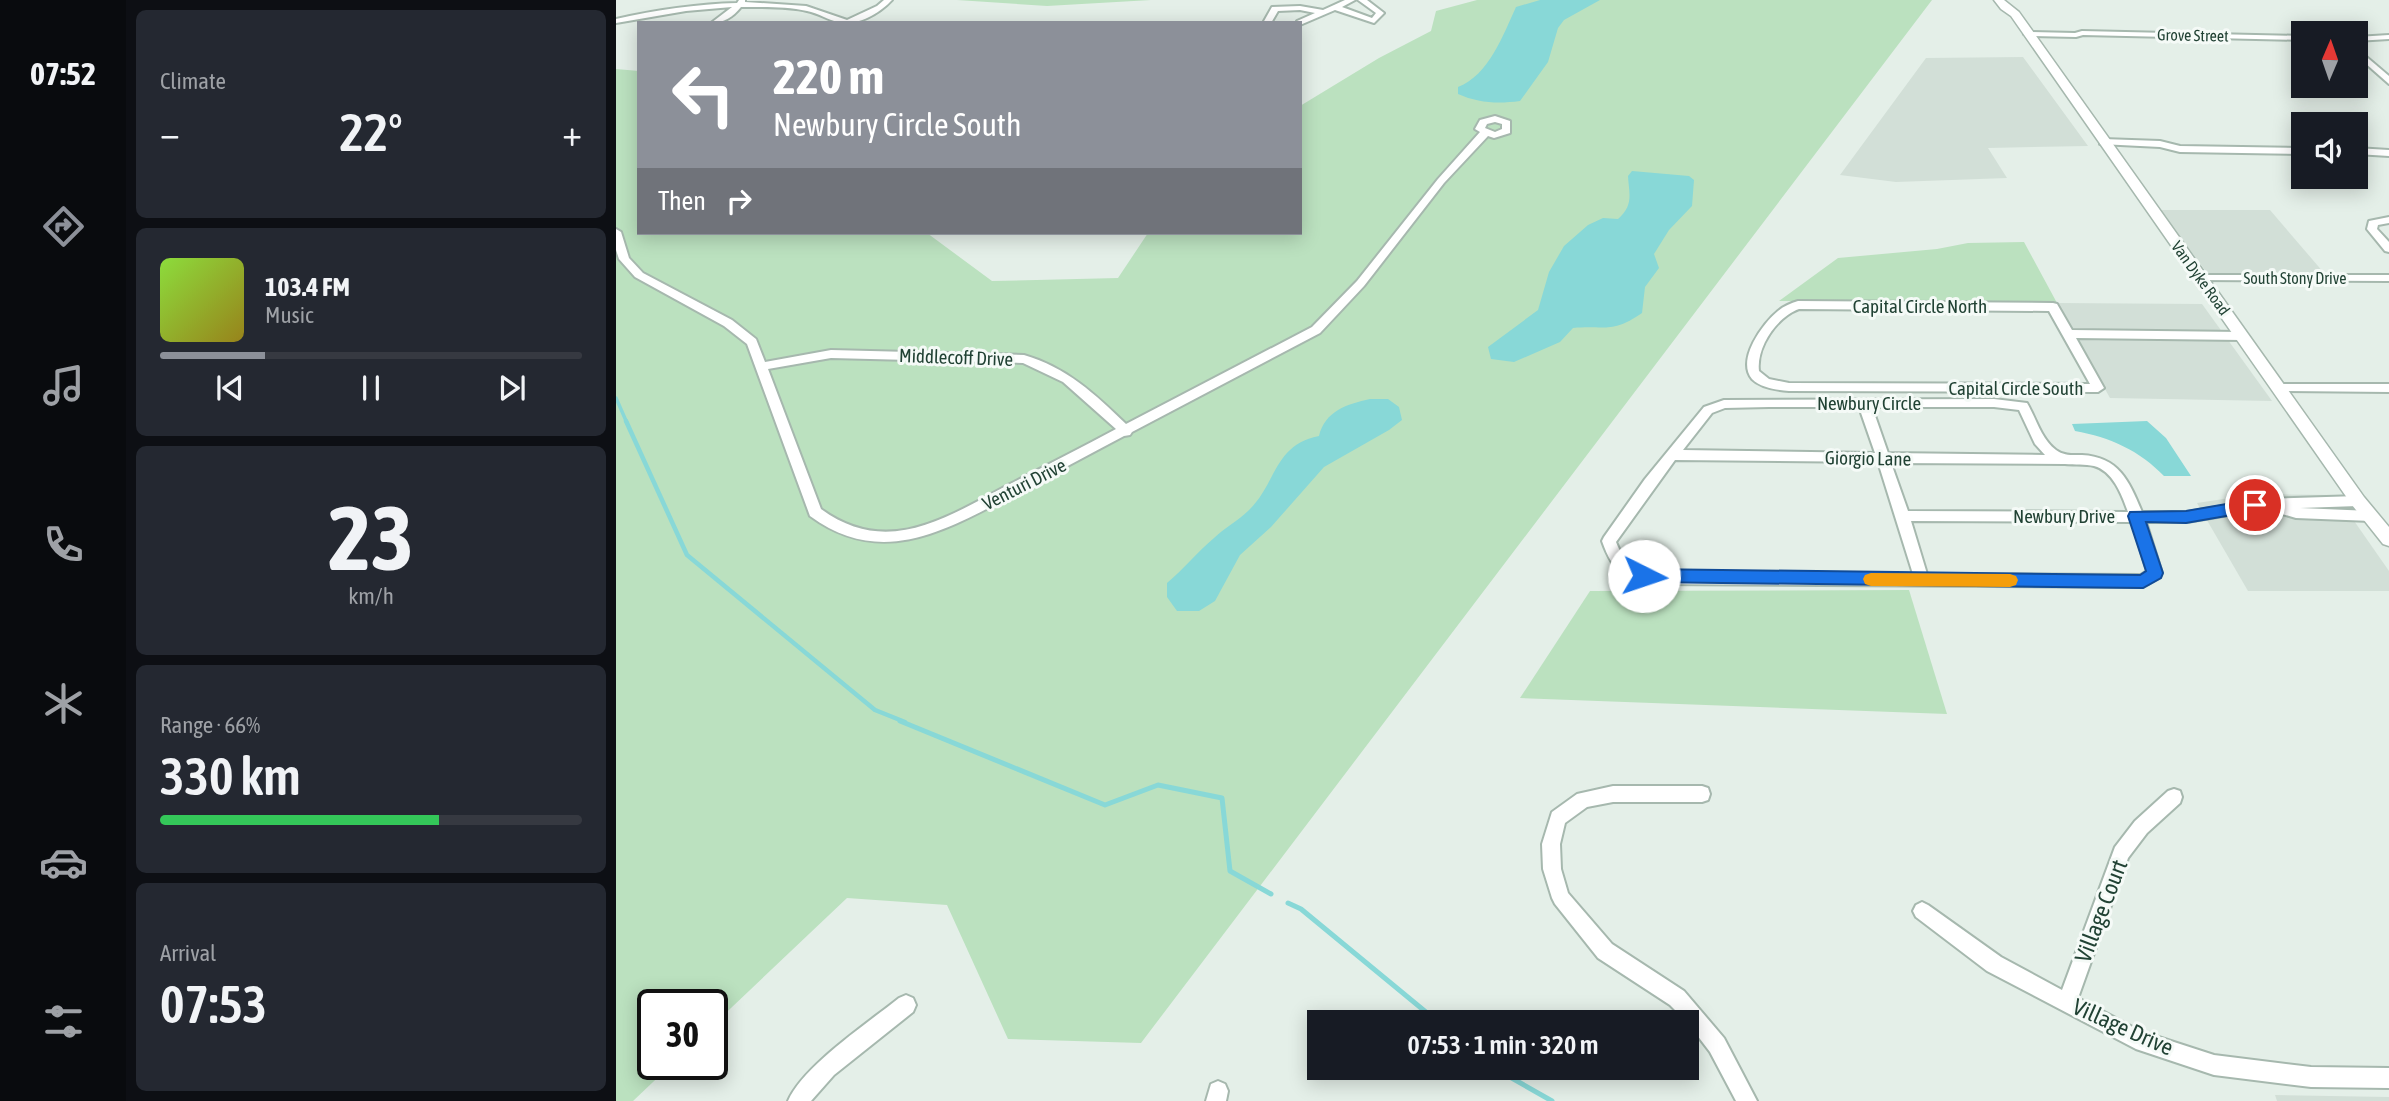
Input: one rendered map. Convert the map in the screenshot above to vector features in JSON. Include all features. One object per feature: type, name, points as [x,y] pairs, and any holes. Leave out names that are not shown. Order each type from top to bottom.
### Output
[{"type":"street","points":[[851,21],[880,8],[888,0]]},
{"type":"street","points":[[1302,22],[1351,0]]},
{"type":"street","points":[[1334,8],[1367,21],[1378,18],[1380,13],[1377,9],[1362,0]]},
{"type":"street","name":"Van Dyke Road","points":[[2000,0],[2004,7],[2014,7],[2026,31],[2106,146],[2358,501],[2389,539]]},
{"type":"street","points":[[616,21],[651,12],[742,1],[806,8],[842,21]]},
{"type":"street","points":[[718,21],[732,13],[742,1]]},
{"type":"street","points":[[1268,21],[1275,9],[1300,8],[1323,12]]},
{"type":"street","points":[[651,12],[653,21]]},
{"type":"street","name":"Grove Street","points":[[2026,31],[2076,35],[2291,37]]},
{"type":"street","points":[[2368,38],[2389,37]]},
{"type":"street","points":[[2368,62],[2389,81]]},
{"type":"street","name":"Venturi Drive","points":[[616,232],[620,260],[656,286],[742,332],[752,342],[815,512],[838,530],[892,537],[932,529],[1126,432],[1316,330],[1345,301],[1450,167],[1485,133]]},
{"type":"street","points":[[2106,146],[2291,151]]},
{"type":"street","points":[[2368,152],[2389,153]]},
{"type":"street","points":[[2389,220],[2373,223],[2372,229],[2389,249]]},
{"type":"street","name":"South Stony Drive","points":[[2204,282],[2389,278]]},
{"type":"street","name":"South Stony Drive","points":[[2204,282],[2389,287]]},
{"type":"street","name":"Capital Circle North","points":[[1767,332],[1786,307],[1811,305],[2053,307],[2070,334]]},
{"type":"street","name":"Capital Circle South","points":[[1767,332],[1754,352],[1752,364],[1755,376],[1776,386],[2098,388],[2070,334]]},
{"type":"street","points":[[2070,334],[2242,336]]},
{"type":"street","name":"Middlecoff Drive","points":[[762,367],[831,354],[1024,359],[1052,368],[1069,378],[1126,432]]},
{"type":"street","points":[[1864,403],[1922,580],[2143,582],[2155,573],[2150,551],[2122,485],[2110,468],[2092,462],[2064,460],[2045,449],[2022,406],[2016,388]]},
{"type":"street","points":[[2278,388],[2389,388]]},
{"type":"street","name":"Newbury Circle","points":[[1922,580],[1659,578],[1628,573],[1619,566],[1609,541],[1671,455],[1708,410],[1724,404],[1994,403],[2022,406]]},
{"type":"street","name":"Giorgio Lane","points":[[1671,455],[2064,460]]},
{"type":"street","name":"Newbury Drive","points":[[1903,516],[2186,517],[2265,504],[2358,501]]},
{"type":"street","name":"Newbury Drive","points":[[2265,504],[2296,513],[2371,516]]},
{"type":"street","points":[[1702,794],[1614,793],[1583,800],[1558,818],[1551,844],[1552,869],[1561,898],[1605,951],[1677,998],[1717,1045],[1747,1101]]},
{"type":"street","name":"Village Court","points":[[2067,1002],[2121,853],[2141,827],[2174,797]]},
{"type":"street","name":"Village Drive","points":[[1922,911],[1994,964],[2136,1039],[2214,1065],[2311,1077],[2389,1078]]},
{"type":"street","points":[[798,1101],[827,1068],[906,1005]]},
{"type":"shaded area","points":[[2023,57],[2088,146],[1988,148],[2007,178],[1896,182],[1840,175],[1926,58]]},
{"type":"shaded area","points":[[2160,210],[2270,210],[2324,273],[2208,274]]},
{"type":"shaded area","points":[[2057,303],[2202,304],[2272,401],[2110,398]]},
{"type":"shaded area","points":[[2256,494],[2336,495],[2389,571],[2389,591],[2248,591],[2197,503]]},
{"type":"shaded area","points":[[2275,1095],[2389,1097],[2389,1101],[2277,1101]]},
{"type":"green space","points":[[957,0],[1151,0],[1047,6]]},
{"type":"green space","points":[[1477,0],[1932,0],[1141,1043],[1008,1039],[947,905],[847,898],[728,1011],[728,989],[637,989],[637,1080],[655,1080],[633,1101],[616,1101],[616,69],[637,71],[637,235],[930,235],[992,281],[1118,278],[1147,235],[1302,235],[1302,105],[1379,58],[1431,31],[1436,11]]},
{"type":"green space","points":[[2024,242],[2057,303],[1779,301],[1838,258],[1937,249],[1968,243]]},
{"type":"green space","points":[[1909,590],[1947,714],[1520,698],[1590,591]]},
{"type":"water","points":[[1540,0],[1600,0],[1564,20],[1558,28],[1548,62],[1520,101],[1488,102],[1458,94],[1458,87],[1469,81],[1487,64],[1516,7]]},
{"type":"water","points":[[1632,171],[1689,176],[1694,180],[1692,206],[1669,230],[1654,254],[1659,268],[1645,287],[1642,313],[1615,326],[1573,328],[1560,342],[1514,362],[1491,359],[1488,347],[1538,310],[1549,272],[1564,246],[1588,225],[1603,218],[1618,219],[1623,214],[1628,204],[1628,176]]},
{"type":"water","points":[[1370,399],[1388,399],[1399,407],[1402,420],[1324,467],[1271,527],[1240,555],[1215,601],[1199,611],[1177,611],[1167,597],[1167,583],[1208,543],[1248,511],[1293,448],[1319,436],[1326,420],[1338,410]]},
{"type":"water","points":[[2147,421],[2166,438],[2191,476],[2164,476],[2135,452],[2112,441],[2075,431],[2072,424]]},
{"type":"waterway","points":[[616,398],[627,423]]},
{"type":"waterway","points":[[626,421],[687,555],[875,710],[905,722]]},
{"type":"waterway","points":[[900,721],[1105,805],[1158,785],[1222,798],[1230,871],[1271,894]]},
{"type":"waterway","points":[[1288,903],[1301,909],[1423,1010]]},
{"type":"waterway","points":[[1515,1080],[1552,1101]]},
{"type":"slow traffic","points":[[1871,579],[2010,580]]},
{"type":"route","points":[[1644,576],[2143,582],[2155,573],[2150,551],[2136,516],[2186,517],[2255,505]]}]
